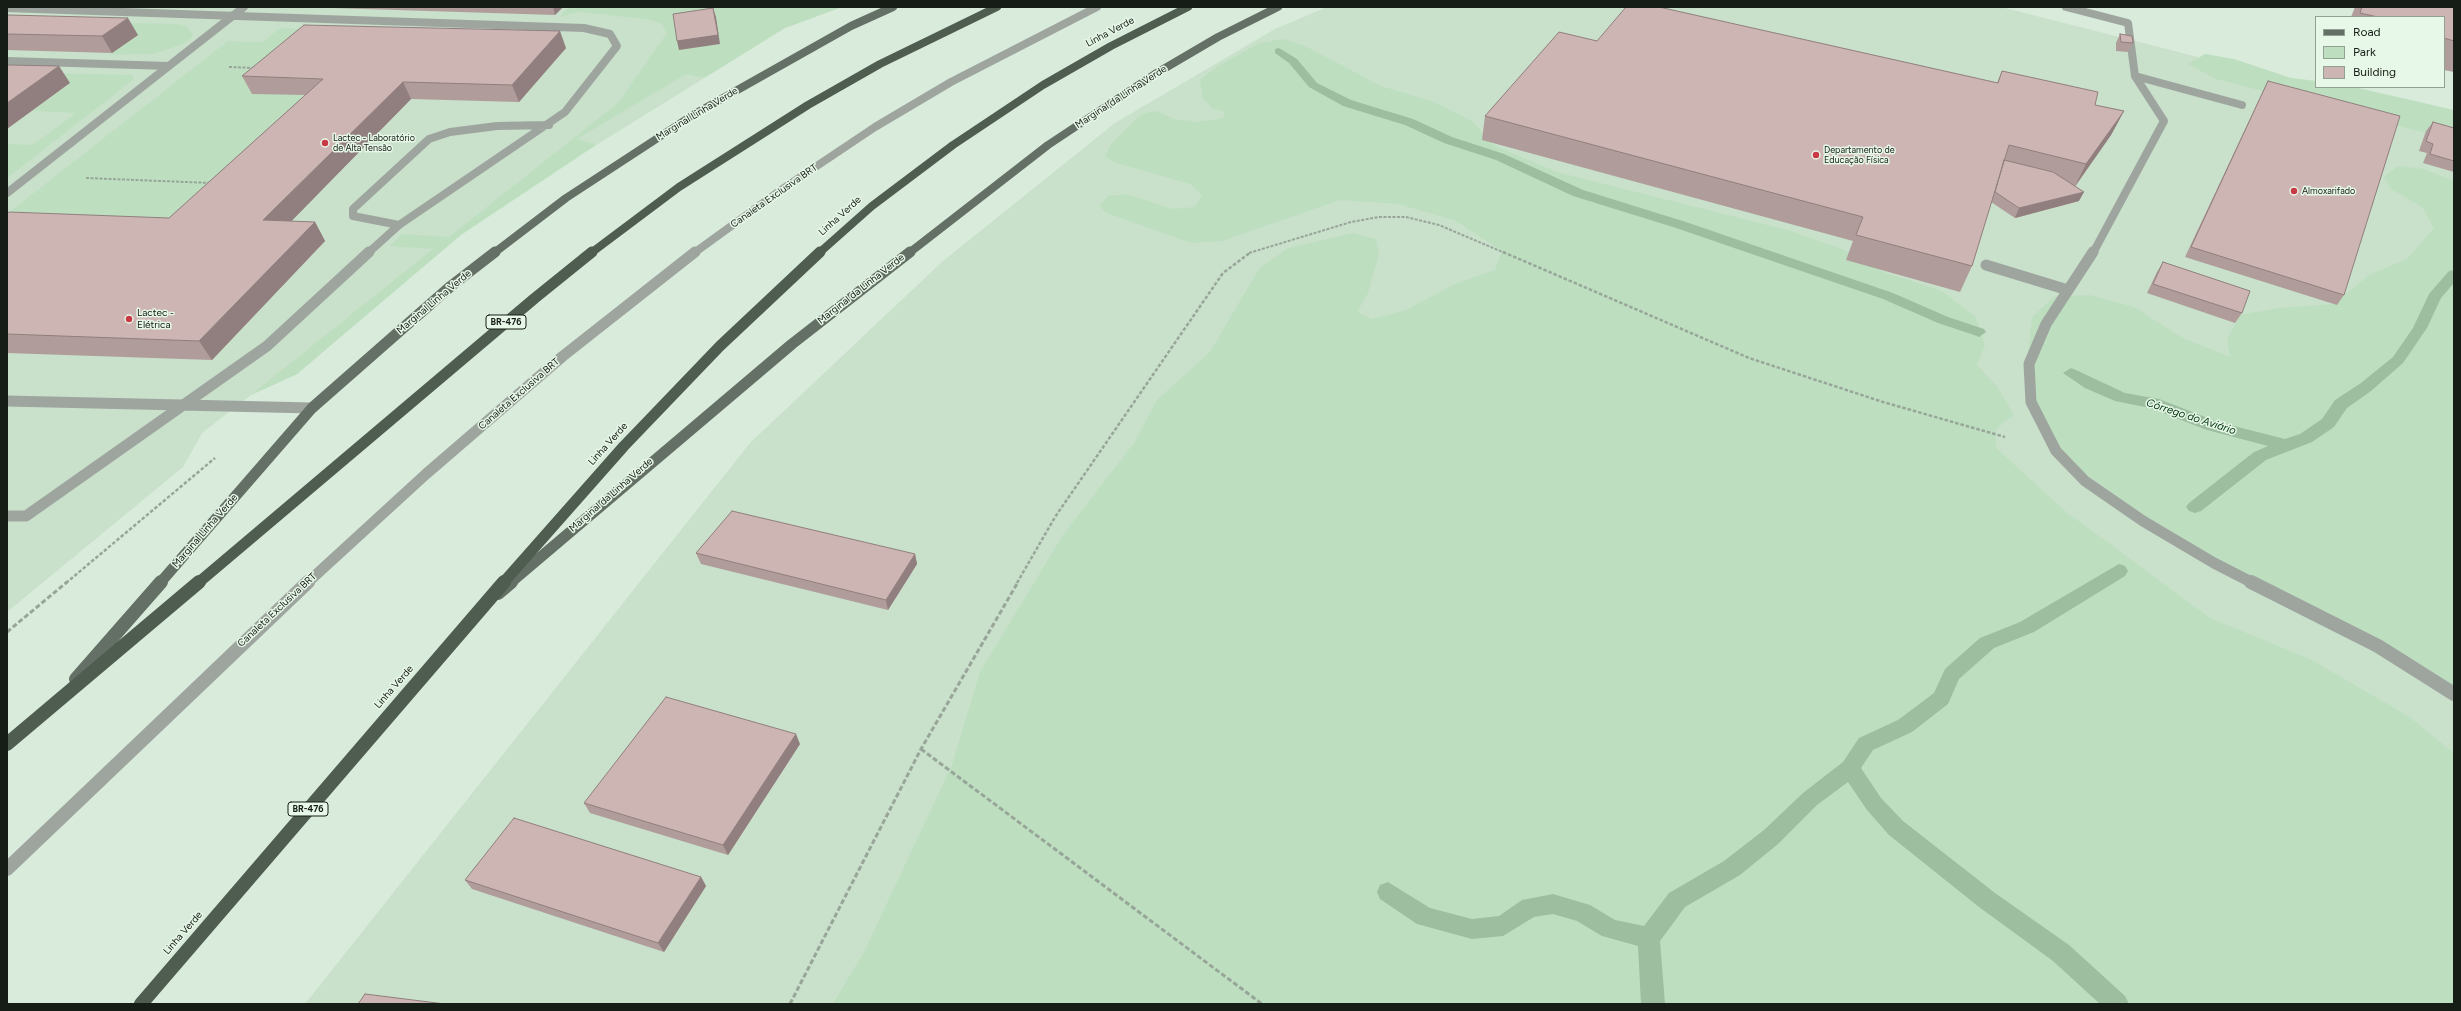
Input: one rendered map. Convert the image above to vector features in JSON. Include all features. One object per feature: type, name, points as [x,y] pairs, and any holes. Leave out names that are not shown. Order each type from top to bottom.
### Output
[{"type":"highway","name":"BR-476","points":[[7,744],[535,298],[667,196],[740,147],[814,101],[880,64],[997,7]]},
{"type":"highway","name":"Linha Verde","points":[[141,1004],[475,614],[624,446],[720,346],[793,276],[872,206],[953,145],[1043,85],[1111,46],[1188,7]]},
{"type":"main road","name":"Marginal Linha Verde","points":[[59,700],[312,408],[450,286],[566,198],[693,115],[851,26],[893,7]]},
{"type":"main road","name":"Marginal da Linha Verde","points":[[475,614],[676,440],[792,344],[1042,150],[1155,74],[1218,37],[1278,7]]},
{"type":"street","points":[[7,194],[244,7]]},
{"type":"street","name":"Canaleta Exclusiva BRT","points":[[7,870],[263,623],[426,474],[563,356],[682,262],[781,190],[875,127],[951,82],[1097,7]]},
{"type":"street","points":[[2066,7],[2128,23],[2135,76],[2164,121],[2098,245],[2046,324],[2029,364],[2031,402],[2056,451],[2085,481],[2143,521],[2214,563],[2378,646],[2454,694]]},
{"type":"street","points":[[7,8],[233,16],[277,19],[584,28],[610,34],[617,46],[565,112],[549,125],[398,225],[267,346],[26,516],[7,516]]},
{"type":"street","points":[[455,31],[462,24]]},
{"type":"street","points":[[7,61],[170,66]]},
{"type":"street","points":[[40,71],[53,62]]},
{"type":"street","points":[[2135,76],[2242,105]]},
{"type":"street","points":[[398,225],[352,216],[353,209],[429,139],[450,132],[497,126],[549,125]]},
{"type":"street","points":[[1986,265],[2068,290]]},
{"type":"street","points":[[7,401],[312,408]]},
{"type":"path","points":[[231,63],[226,67],[257,68]]},
{"type":"path","points":[[98,179],[215,183]]},
{"type":"path","points":[[790,1004],[921,749],[1055,517],[1223,273],[1249,253],[1351,222],[1379,217],[1406,217],[1439,225],[1749,358],[1883,402],[2056,451]]},
{"type":"path","points":[[7,632],[205,466]]},
{"type":"path","points":[[921,749],[1262,1004]]},
{"type":"shaded area","points":[[7,7],[842,7],[785,28],[585,152],[461,234],[297,374],[251,395],[202,433],[183,467],[7,612]]},
{"type":"shaded area","points":[[1327,7],[2001,7],[2315,87],[2315,88],[2320,88],[2454,122],[2454,1004],[305,1004],[750,443],[943,261],[1115,123],[1275,29]]},
{"type":"green space","points":[[569,7],[842,7],[785,28],[704,78],[686,74],[577,139],[596,145],[461,235],[297,374],[251,395],[433,249],[390,246],[402,234],[449,237],[618,103],[667,33],[661,23],[645,19],[579,12],[559,17]]},
{"type":"green space","points":[[7,20],[176,24],[186,26],[193,34],[191,38],[183,44],[154,54],[109,55],[137,35]]},
{"type":"green space","points":[[280,28],[432,33],[252,93],[332,96],[181,236],[7,214],[228,41],[263,42]]},
{"type":"green space","points":[[1282,39],[1305,46],[1381,86],[1432,101],[1472,121],[1493,145],[1557,172],[1791,231],[1842,249],[1883,272],[1940,290],[1975,316],[1985,345],[1977,365],[1996,385],[2014,415],[1996,429],[1996,448],[2065,511],[2210,618],[2310,659],[2408,716],[2454,753],[2454,1004],[833,1004],[864,952],[952,765],[980,672],[1063,535],[1134,443],[1157,400],[1210,352],[1259,269],[1288,248],[1353,233],[1376,239],[1379,254],[1368,293],[1357,312],[1372,319],[1404,311],[1455,284],[1495,270],[1502,251],[1454,220],[1398,204],[1340,200],[1222,241],[1191,243],[1107,213],[1099,206],[1108,196],[1127,194],[1173,209],[1195,207],[1202,195],[1190,184],[1116,163],[1105,157],[1111,144],[1141,114],[1157,111],[1174,119],[1198,122],[1223,118],[1225,112],[1213,109],[1203,99],[1200,80],[1218,66],[1260,43]]},
{"type":"green space","points":[[2205,54],[2234,59],[2291,78],[2315,81],[2315,88],[2358,88],[2454,110],[2454,140],[2216,79],[2188,64]]},
{"type":"green space","points":[[52,73],[133,75],[133,80],[7,178],[7,144],[33,145],[76,113],[33,111],[70,84]]},
{"type":"green space","points":[[2398,166],[2424,169],[2454,181],[2454,696],[2197,554],[2083,472],[2042,433],[2025,383],[2032,317],[2054,297],[2089,295],[2134,307],[2181,337],[2230,357],[2227,340],[2240,315],[2278,308],[2334,304],[2369,275],[2407,259],[2434,228],[2422,207],[2391,189],[2384,177]]},
{"type":"building","name":"Departamento de Educação Física","points":[[1626,7],[1659,7],[1998,83],[2002,71],[2098,92],[2095,105],[2124,111],[2086,164],[2009,145],[1972,266],[1856,235],[1863,217],[1485,116],[1559,32],[1597,41]]},
{"type":"building","points":[[2362,7],[2454,7],[2454,41],[2445,38],[2445,16],[2374,16],[2360,13]]},
{"type":"building","points":[[713,8],[718,35],[677,41],[673,14]]},
{"type":"building","points":[[7,15],[128,18],[102,36],[7,34]]},
{"type":"building","points":[[304,25],[560,31],[512,85],[403,82],[263,220],[315,222],[199,341],[7,334],[7,214],[9,212],[169,218],[323,79],[242,76]]},
{"type":"building","points":[[2120,34],[2132,36],[2133,43],[2121,42]]},
{"type":"building","points":[[7,65],[59,66],[7,103]]},
{"type":"building","name":"Almoxarifado","points":[[2268,81],[2400,116],[2344,295],[2191,247]]},
{"type":"building","points":[[2433,122],[2454,128],[2454,161],[2430,154],[2433,144],[2426,141]]},
{"type":"building","points":[[2004,160],[2053,172],[2084,192],[2019,208],[1995,192]]},
{"type":"building","points":[[2163,262],[2250,291],[2242,313],[2153,284]]},
{"type":"building","points":[[732,511],[915,554],[886,600],[696,553]]},
{"type":"building","points":[[666,697],[796,734],[723,845],[584,803]]},
{"type":"building","points":[[514,818],[701,877],[658,943],[465,880]]},
{"type":"building","points":[[365,994],[445,1004],[358,1004]]},
{"type":"waterway","points":[[1279,51],[1293,61],[1313,85],[1347,103],[1409,122],[1448,140],[1500,157],[1578,193],[1681,225],[1888,296],[1943,320],[1979,332]]},
{"type":"waterway","name":"Córrego do Aviário","points":[[2285,445],[2306,438],[2328,423],[2341,404],[2366,387],[2398,360],[2420,328],[2434,297],[2454,274]]},
{"type":"waterway","name":"Córrego do Aviário","points":[[2071,373],[2090,384],[2121,397],[2153,403],[2213,426],[2285,445]]},
{"type":"waterway","points":[[2195,507],[2260,456],[2285,445]]},
{"type":"waterway","points":[[1850,768],[1866,744],[1905,726],[1941,698],[1952,674],[1987,643],[2027,627],[2089,591],[2119,571]]},
{"type":"waterway","points":[[1649,938],[1677,900],[1732,868],[1771,837],[1810,799],[1850,768]]},
{"type":"waterway","points":[[1850,768],[1874,804],[1896,828],[1987,900],[2061,953],[2117,1004]]},
{"type":"waterway","points":[[1388,892],[1425,917],[1472,929],[1503,926],[1530,907],[1553,904],[1582,912],[1610,929],[1649,938]]},
{"type":"waterway","points":[[1649,938],[1651,999],[1653,1004]]},
{"type":"place","name":"Lactec - Laboratório de Alta Tensão","points":[[325,143]]},
{"type":"place","name":"Departamento de Educação Física","points":[[1816,155]]},
{"type":"place","name":"Almoxarifado","points":[[2294,191]]},
{"type":"place","name":"Lactec - Elétrica","points":[[129,319]]}]
